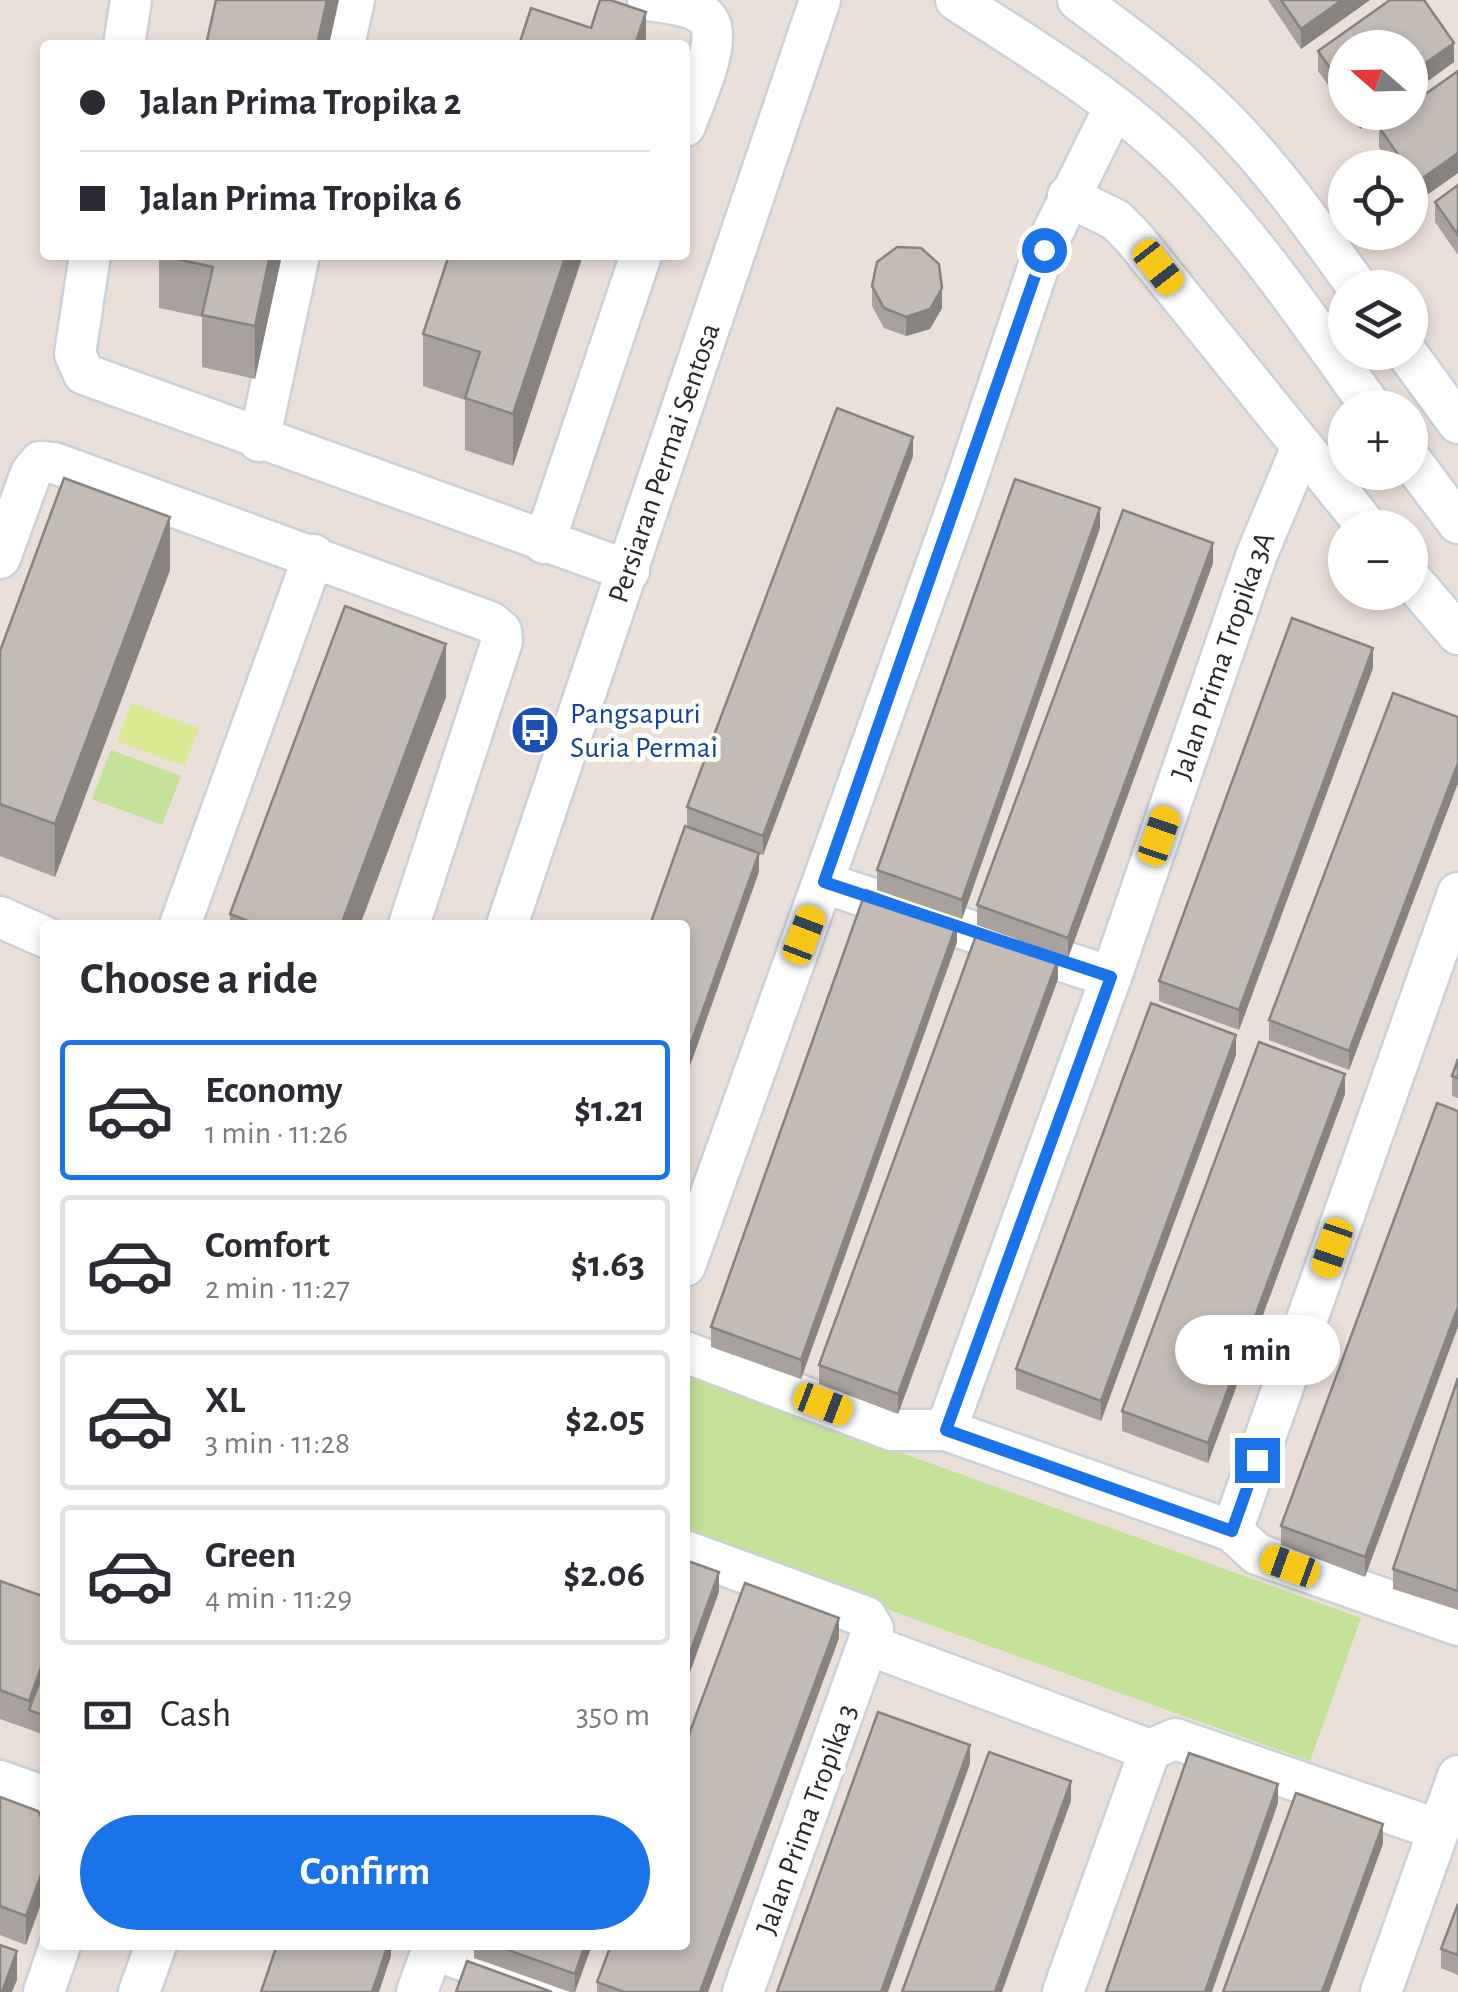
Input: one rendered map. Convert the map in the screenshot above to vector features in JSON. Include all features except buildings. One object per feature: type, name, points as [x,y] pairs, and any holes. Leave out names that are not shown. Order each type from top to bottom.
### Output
[{"type":"street","points":[[125,40],[131,0]]},
{"type":"street","points":[[345,40],[354,0]]},
{"type":"street","points":[[648,0],[692,9],[708,19],[714,40],[690,111]]},
{"type":"street","name":"Persiaran Permai Sentosa","points":[[509,920],[630,572],[820,0]]},
{"type":"street","points":[[956,0],[1106,122],[1182,165],[1249,239],[1359,390]]},
{"type":"street","points":[[1078,0],[1148,52],[1222,118],[1292,196],[1345,270]]},
{"type":"street","points":[[690,1252],[824,882],[1044,250],[1106,122]]},
{"type":"street","points":[[1068,196],[1116,220],[1134,237],[1353,510]]},
{"type":"street","points":[[89,260],[75,354],[84,374],[259,441],[630,572]]},
{"type":"street","points":[[259,441],[298,260]]},
{"type":"street","points":[[544,542],[639,260]]},
{"type":"street","points":[[1419,370],[1458,423]]},
{"type":"street","name":"Jalan Prima Tropika 3A","points":[[946,1430],[1111,977],[1256,554],[1302,449]]},
{"type":"street","points":[[0,558],[31,472],[40,462],[314,555],[490,622],[501,631],[411,920]]},
{"type":"street","points":[[1428,483],[1458,524]]},
{"type":"street","points":[[182,920],[314,555]]},
{"type":"street","points":[[1428,599],[1458,634]]},
{"type":"street","points":[[824,882],[1111,977]]},
{"type":"street","points":[[1232,1531],[1458,893]]},
{"type":"street","points":[[0,917],[40,934]]},
{"type":"street","points":[[690,1354],[892,1430],[946,1430],[1232,1531],[1257,1554],[1458,1625]]},
{"type":"street","points":[[690,1553],[866,1617],[872,1629],[869,1646],[1150,1750],[1175,1739],[1439,1830]]},
{"type":"street","name":"Jalan Prima Tropika 3","points":[[743,1992],[869,1646]]},
{"type":"street","points":[[1062,1992],[1150,1750]]},
{"type":"street","points":[[1386,1990],[1458,1776]]},
{"type":"street","points":[[0,1781],[40,1795]]},
{"type":"street","points":[[44,1992],[58,1950]]},
{"type":"street","points":[[140,1992],[154,1950]]},
{"type":"street","points":[[417,1992],[432,1950]]},
{"type":"street","points":[[441,1950],[551,1992]]},
{"type":"green space","points":[[131,703],[199,728],[184,766],[117,741]]},
{"type":"green space","points":[[111,750],[181,776],[162,825],[92,799]]},
{"type":"green space","points":[[690,1377],[1361,1618],[1310,1761],[690,1539]]},
{"type":"place","name":"Pangsapuri Suria Permai","points":[[535,730]]},
{"type":"route","points":[[1044,250],[824,882],[1111,977],[946,1430],[1232,1531],[1257,1460]]}]
